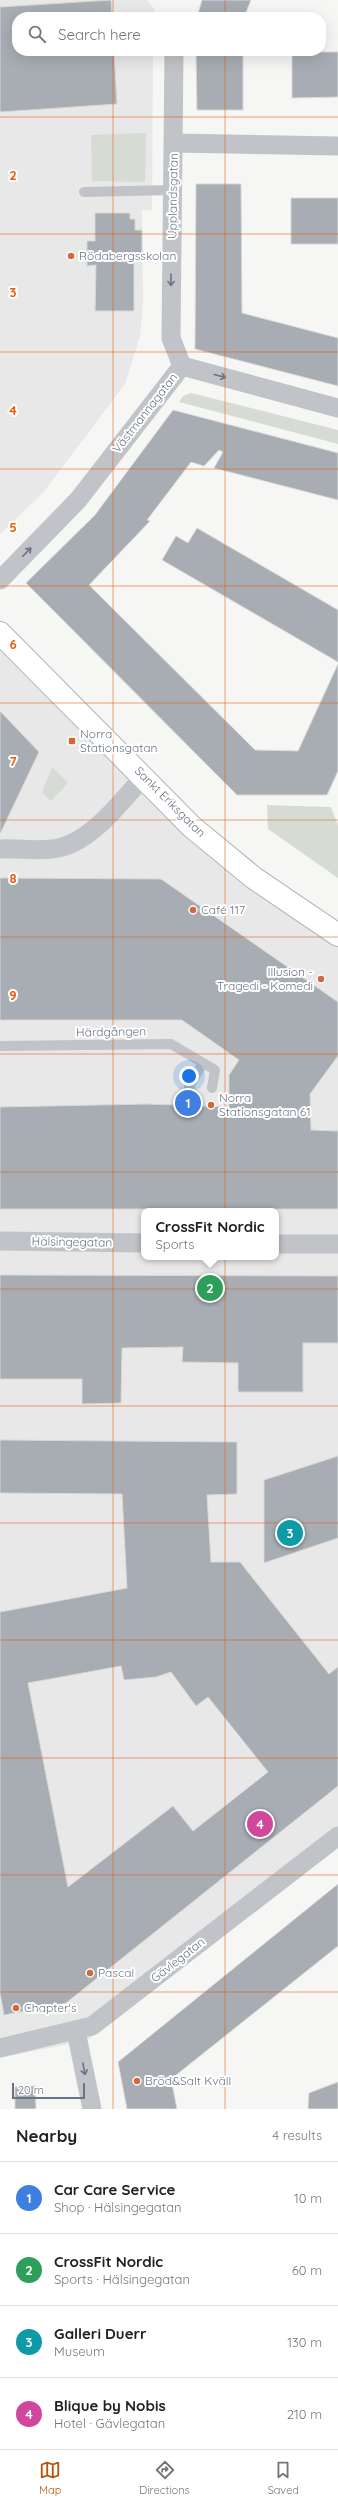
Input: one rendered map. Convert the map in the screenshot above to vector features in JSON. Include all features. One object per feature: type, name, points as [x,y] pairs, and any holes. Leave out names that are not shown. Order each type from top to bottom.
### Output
[{"type":"main road","name":"Sankt Eriksgatan","points":[[0,633],[144,776],[198,832],[254,878],[338,935]]},
{"type":"street","name":"Upplandsgatan","points":[[174,56],[174,143],[171,190],[171,338],[182,366]]},
{"type":"street","name":"Upplandsgatan","points":[[174,143],[338,146]]},
{"type":"street","name":"Västmannagatan","points":[[0,580],[78,500],[182,366],[338,408]]},
{"type":"street","points":[[0,849],[58,848],[90,833],[107,818],[144,776]]},
{"type":"street","name":"Hälsingegatan","points":[[0,1241],[141,1243]]},
{"type":"street","points":[[279,1244],[338,1244]]},
{"type":"street","name":"Gävlegatan","points":[[0,2048],[92,2026],[338,1836]]},
{"type":"street","points":[[76,2031],[92,2109]]},
{"type":"lane","points":[[84,192],[171,190]]},
{"type":"lane","name":"Härdgången","points":[[0,1046],[171,1044],[215,1070],[212,1088]]},
{"type":"lane","points":[[189,1087],[203,1063]]},
{"type":"shaded area","name":"Rödabergsskolan","points":[[0,0],[147,0],[154,9],[154,12],[12,12],[12,56],[153,56],[152,210],[142,210],[143,303],[140,336],[125,384],[42,494],[0,534]]},
{"type":"shaded area","points":[[146,133],[145,182],[92,181],[91,135]]},
{"type":"shaded area","points":[[191,393],[338,430],[338,444],[179,402],[183,396]]},
{"type":"shaded area","points":[[0,635],[190,831],[338,940],[338,1835],[88,2040],[0,2058]]},
{"type":"shaded area","points":[[52,767],[68,783],[51,801],[42,792]]},
{"type":"shaded area","points":[[267,805],[331,807],[338,825],[338,878],[268,829]]},
{"type":"building","points":[[111,0],[112,12],[12,12],[12,56],[114,56],[117,104],[0,112],[0,7]]},
{"type":"building","points":[[202,0],[251,0],[246,12],[198,12]]},
{"type":"building","points":[[326,52],[338,52],[338,97],[292,98],[292,56],[326,56]]},
{"type":"building","points":[[196,56],[243,56],[243,110],[197,110]]},
{"type":"building","points":[[196,184],[241,184],[242,313],[338,338],[338,386],[195,349]]},
{"type":"building","points":[[291,198],[338,198],[338,244],[291,244]]},
{"type":"building","points":[[95,213],[130,213],[130,219],[135,219],[135,230],[142,230],[142,256],[134,256],[134,311],[95,311],[96,265],[87,266],[87,241],[95,241]]},
{"type":"building","points":[[173,410],[338,453],[338,500],[214,468],[223,452],[219,450],[204,466],[191,462],[147,520],[150,521],[89,585],[255,750],[298,751],[338,664],[338,771],[327,795],[237,795],[26,583],[95,515]]},
{"type":"building","points":[[197,528],[338,610],[338,662],[162,560],[176,536],[188,543]]},
{"type":"building","points":[[0,711],[39,752],[0,834]]},
{"type":"building","points":[[0,878],[161,879],[338,1002],[338,1056],[310,1094],[311,1130],[338,1131],[338,1209],[0,1209],[0,1107],[147,1104],[229,1107],[229,1075],[239,1060],[182,1020],[0,1020]]},
{"type":"building","points":[[0,1275],[338,1276],[338,1343],[303,1343],[303,1392],[238,1392],[238,1363],[182,1362],[183,1347],[122,1348],[121,1403],[82,1404],[82,1379],[0,1379]]},
{"type":"building","points":[[0,1440],[237,1442],[237,1494],[207,1495],[211,1562],[240,1562],[329,1674],[338,1667],[338,1786],[66,2003],[4,2015],[0,1993],[0,1612],[127,1588],[122,1494],[0,1493]],"holes":[[[121,1666],[124,1680],[156,1677],[171,1672],[196,1706],[208,1697],[268,1772],[193,1831],[173,1806],[68,1887],[28,1683]]]},
{"type":"building","points":[[338,1456],[338,1538],[264,1563],[264,1480]]},
{"type":"building","points":[[338,1884],[338,1946],[171,2079],[177,2109],[127,2109],[118,2062]]},
{"type":"building","points":[[338,2082],[338,2109],[308,2109],[309,2093]]},
{"type":"building","points":[[35,2086],[36,2109],[15,2109],[15,2087]]},
{"type":"place","name":"Rödabergsskolan","points":[[71,256]]},
{"type":"place","name":"Norra Stationsgatan","points":[[72,741]]},
{"type":"place","name":"Café 117","points":[[193,910]]},
{"type":"place","name":"Illusion - Tragedi - Komedi","points":[[321,979]]},
{"type":"place","name":"Car Care Service","points":[[188,1103]]},
{"type":"place","name":"Norra Stationsgatan 61","points":[[211,1105]]},
{"type":"place","name":"CrossFit Nordic","points":[[210,1288]]},
{"type":"place","name":"Galleri Duerr","points":[[290,1533]]},
{"type":"place","name":"Blique by Nobis","points":[[260,1824]]},
{"type":"place","name":"Pascal","points":[[90,1973]]},
{"type":"place","name":"Chapter's","points":[[16,2008]]},
{"type":"place","name":"Bröd&Salt Kväll","points":[[137,2081]]}]
